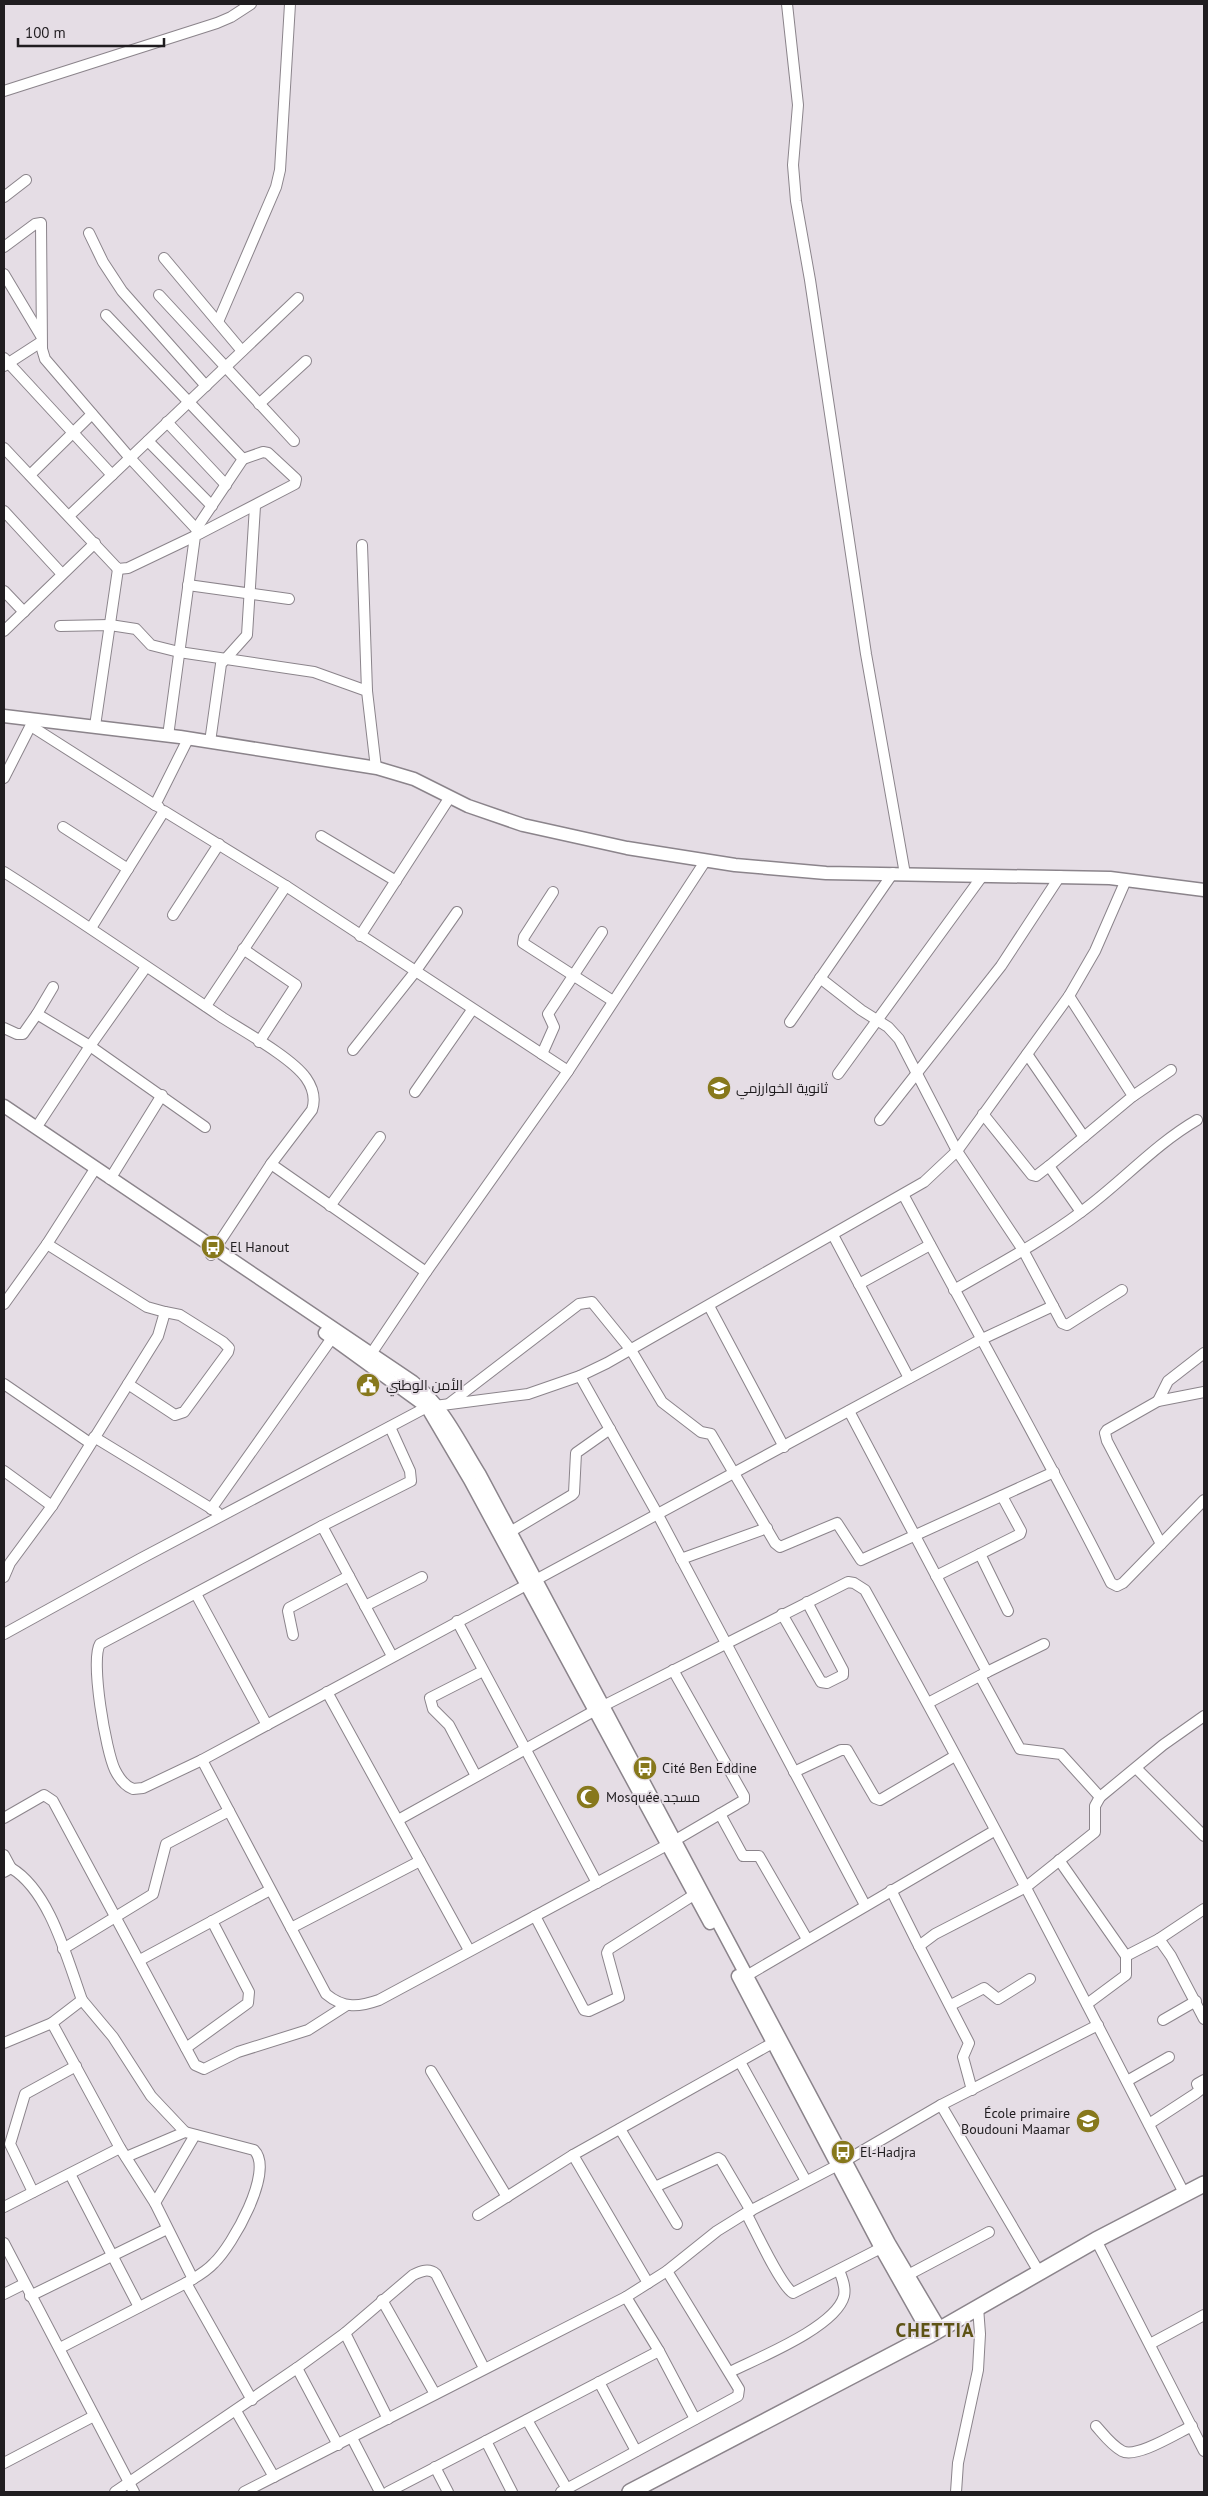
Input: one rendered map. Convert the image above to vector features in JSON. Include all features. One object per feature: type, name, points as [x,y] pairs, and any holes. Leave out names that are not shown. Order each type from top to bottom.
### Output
[{"type":"highway","points":[[630,2492],[935,2332],[1096,2240],[1204,2184]]},
{"type":"main road","points":[[4,716],[32,723],[95,726],[188,738],[376,768],[414,779],[468,806],[523,825],[626,848],[761,868],[826,873],[1060,876],[1126,880],[1204,890]]},
{"type":"main road","points":[[4,1106],[93,1172],[110,1179],[332,1338],[432,1406],[480,1475],[510,1532],[532,1583]]},
{"type":"main road","points":[[4,1116],[372,1354],[425,1392],[532,1583],[842,2163],[908,2275],[935,2332]]},
{"type":"main road","points":[[698,1892],[748,1976],[778,2041]]},
{"type":"main road","points":[[842,2163],[881,2248],[935,2332]]},
{"type":"street","points":[[4,91],[218,23],[251,4]]},
{"type":"street","points":[[218,322],[276,186],[280,170],[290,4]]},
{"type":"street","points":[[786,4],[798,106],[793,165],[795,194],[810,280],[899,873],[820,978],[790,1022]]},
{"type":"street","points":[[4,197],[26,180]]},
{"type":"street","points":[[4,247],[35,224],[41,223],[41,339],[42,349],[49,366],[197,533]]},
{"type":"street","points":[[89,234],[118,286],[206,386]]},
{"type":"street","points":[[164,258],[242,351]]},
{"type":"street","points":[[4,274],[41,339]]},
{"type":"street","points":[[159,295],[294,441]]},
{"type":"street","points":[[69,516],[298,298]]},
{"type":"street","points":[[106,315],[243,459]]},
{"type":"street","points":[[41,339],[5,362],[112,475]]},
{"type":"street","points":[[259,404],[306,361]]},
{"type":"street","points":[[30,475],[92,414]]},
{"type":"street","points":[[167,422],[226,485]]},
{"type":"street","points":[[148,441],[212,506]]},
{"type":"street","points":[[4,448],[118,569],[95,726]]},
{"type":"street","points":[[118,569],[128,568],[197,533],[254,506],[295,484],[296,479],[268,453],[263,452],[243,459],[212,506],[197,533],[188,585],[168,736]]},
{"type":"street","points":[[210,742],[223,659],[247,635],[254,506]]},
{"type":"street","points":[[4,511],[62,574]]},
{"type":"street","points":[[4,631],[94,542]]},
{"type":"street","points":[[362,546],[367,691],[376,768]]},
{"type":"street","points":[[188,585],[289,599]]},
{"type":"street","points":[[4,592],[24,612]]},
{"type":"street","points":[[60,626],[110,625],[136,629],[151,645],[179,652],[314,672],[367,691]]},
{"type":"street","points":[[4,778],[32,723],[155,805],[286,886],[472,1010],[568,1071]]},
{"type":"street","points":[[155,805],[188,738]]},
{"type":"street","points":[[360,936],[450,797]]},
{"type":"street","points":[[91,928],[164,810]]},
{"type":"street","points":[[63,827],[128,869]]},
{"type":"street","points":[[321,836],[396,881]]},
{"type":"street","points":[[173,915],[219,844]]},
{"type":"street","points":[[372,1354],[426,1272],[568,1071],[706,860]]},
{"type":"street","points":[[4,872],[260,1042],[296,1067],[306,1077],[313,1092],[314,1103],[312,1110],[271,1164],[214,1252]]},
{"type":"street","points":[[838,1074],[984,875]]},
{"type":"street","points":[[880,1120],[1001,966],[1060,876]]},
{"type":"street","points":[[4,1634],[222,1516],[432,1406],[528,1394],[580,1376],[631,1350],[904,1196],[924,1182],[957,1151],[1070,996],[1095,951],[1126,880]]},
{"type":"street","points":[[206,1006],[286,886]]},
{"type":"street","points":[[553,892],[522,941],[525,946],[613,1001]]},
{"type":"street","points":[[353,1050],[415,972],[457,912]]},
{"type":"street","points":[[542,1054],[554,1027],[548,1014],[602,932]]},
{"type":"street","points":[[243,949],[296,985],[260,1042]]},
{"type":"street","points":[[36,1128],[90,1046],[146,967]]},
{"type":"street","points":[[820,978],[895,1034],[957,1151],[1023,1250],[1062,1323],[1067,1325],[1122,1290]]},
{"type":"street","points":[[4,1028],[23,1034],[53,987]]},
{"type":"street","points":[[1070,996],[1133,1096]]},
{"type":"street","points":[[415,1092],[472,1010]]},
{"type":"street","points":[[37,1014],[90,1046],[205,1127]]},
{"type":"street","points":[[1027,1054],[1084,1137]]},
{"type":"street","points":[[983,1114],[1032,1175],[1036,1176],[1133,1096],[1171,1070]]},
{"type":"street","points":[[110,1179],[162,1096]]},
{"type":"street","points":[[954,1290],[1023,1250],[1081,1212],[1175,1132],[1197,1120]]},
{"type":"street","points":[[330,1206],[380,1137]]},
{"type":"street","points":[[271,1164],[426,1272]]},
{"type":"street","points":[[1049,1166],[1081,1212]]},
{"type":"street","points":[[4,1303],[47,1244],[93,1172]]},
{"type":"street","points":[[904,1196],[980,1340],[1114,1584],[1119,1585],[1123,1582],[1204,1500]]},
{"type":"street","points":[[833,1235],[909,1378]]},
{"type":"street","points":[[47,1244],[147,1308],[180,1315],[223,1342],[229,1348],[184,1412],[178,1415],[175,1415],[128,1384]]},
{"type":"street","points":[[859,1284],[930,1245]]},
{"type":"street","points":[[450,1403],[584,1302],[592,1302],[631,1350],[662,1402],[701,1432],[711,1434],[780,1547],[839,1523],[860,1560],[1054,1472]]},
{"type":"street","points":[[709,1306],[784,1447]]},
{"type":"street","points":[[390,1427],[410,1471],[411,1481],[100,1644],[95,1659],[111,1758],[115,1769],[128,1787],[143,1788],[202,1760],[980,1340],[1052,1306]]},
{"type":"street","points":[[4,1577],[10,1563],[52,1506],[158,1336],[165,1312]]},
{"type":"street","points":[[211,1509],[332,1338]]},
{"type":"street","points":[[1158,1401],[1168,1380],[1204,1353]]},
{"type":"street","points":[[580,1376],[658,1515],[865,1904]]},
{"type":"street","points":[[4,1384],[92,1440],[222,1516]]},
{"type":"street","points":[[1161,1544],[1105,1437],[1107,1430],[1158,1401],[1204,1392]]},
{"type":"street","points":[[849,1411],[936,1576],[1020,1749],[1061,1754],[1100,1797]]},
{"type":"street","points":[[510,1532],[574,1493],[576,1454],[610,1428]]},
{"type":"street","points":[[4,1471],[52,1506]]},
{"type":"street","points":[[936,1576],[1020,1534],[1021,1531],[1002,1496]]},
{"type":"street","points":[[322,1526],[392,1656]]},
{"type":"street","points":[[681,1559],[767,1528]]},
{"type":"street","points":[[980,1554],[1008,1611]]},
{"type":"street","points":[[293,1635],[289,1608],[349,1576]]},
{"type":"street","points":[[365,1606],[422,1577]]},
{"type":"street","points":[[398,1820],[598,1709],[782,1614],[848,1582],[854,1582],[865,1590],[928,1703],[1026,1887],[1185,2195]]},
{"type":"street","points":[[196,1594],[267,1725]]},
{"type":"street","points":[[782,1614],[820,1682],[827,1683],[843,1675],[844,1670],[807,1602]]},
{"type":"street","points":[[457,1621],[597,1883]]},
{"type":"street","points":[[928,1703],[1044,1644]]},
{"type":"street","points":[[202,1760],[326,1994],[334,2001],[354,2007],[379,2000],[671,1843],[744,1800],[744,1796],[673,1670]]},
{"type":"street","points":[[476,1776],[449,1725],[433,1709],[430,1698],[483,1671]]},
{"type":"street","points":[[326,1692],[469,1950]]},
{"type":"street","points":[[919,1946],[935,1934],[1026,1887],[1095,1832],[1096,1806],[1100,1797],[1137,1769],[1158,1749],[1204,1716]]},
{"type":"street","points":[[794,1772],[841,1750],[847,1750],[875,1798],[880,1800],[955,1756]]},
{"type":"street","points":[[1137,1769],[1204,1836]]},
{"type":"street","points":[[4,1818],[38,1797],[44,1795],[49,1797],[117,1917],[195,2065],[204,2069],[238,2052],[308,2030],[347,2005]]},
{"type":"street","points":[[63,1949],[155,1892],[166,1844],[228,1811]]},
{"type":"street","points":[[720,1814],[743,1856],[759,1856],[807,1939]]},
{"type":"street","points":[[748,1976],[865,1904],[994,1830]]},
{"type":"street","points":[[4,1855],[8,1870],[29,1882],[41,1898],[82,2000],[113,2036],[151,2096],[190,2134]]},
{"type":"street","points":[[1059,1860],[1126,1956],[1126,1975],[1087,2004]]},
{"type":"street","points":[[291,1928],[420,1861]]},
{"type":"street","points":[[140,1960],[270,1890]]},
{"type":"street","points":[[891,1890],[970,2045],[963,2057],[972,2090]]},
{"type":"street","points":[[535,1916],[584,2010],[589,2011],[619,1997],[607,1953],[609,1949],[698,1892]]},
{"type":"street","points":[[1126,1956],[1159,1939],[1204,1909]]},
{"type":"street","points":[[186,2048],[248,2003],[249,1999],[249,1992],[212,1921]]},
{"type":"street","points":[[1159,1939],[1196,2000],[1204,2019]]},
{"type":"street","points":[[951,2005],[984,1988],[998,1999],[1030,1979]]},
{"type":"street","points":[[4,2043],[52,2023],[82,2000]]},
{"type":"street","points":[[1163,2020],[1196,2000]]},
{"type":"street","points":[[52,2023],[123,2153],[155,2203],[189,2281],[252,2400]]},
{"type":"street","points":[[244,2492],[626,2296],[667,2271],[717,2231],[749,2212],[842,2163],[941,2105],[1098,2025]]},
{"type":"street","points":[[478,2215],[573,2155],[778,2041]]},
{"type":"street","points":[[1127,2081],[1169,2057]]},
{"type":"street","points":[[740,2062],[806,2181]]},
{"type":"street","points":[[33,2192],[10,2144],[25,2094],[76,2066]]},
{"type":"street","points":[[431,2071],[507,2196]]},
{"type":"street","points":[[1149,2124],[1195,2094],[1200,2090],[1198,2084],[1204,2080]]},
{"type":"street","points":[[941,2105],[1039,2272]]},
{"type":"street","points":[[620,2129],[677,2224]]},
{"type":"street","points":[[155,2203],[190,2134]]},
{"type":"street","points":[[4,2206],[70,2174],[123,2153],[190,2134],[254,2150],[259,2157],[260,2166],[254,2196],[239,2231],[214,2264],[189,2281],[60,2348]]},
{"type":"street","points":[[573,2155],[648,2283]]},
{"type":"street","points":[[655,2187],[718,2158],[721,2160],[749,2212],[779,2275],[791,2292],[795,2293],[881,2248]]},
{"type":"street","points":[[70,2174],[138,2307]]},
{"type":"street","points":[[30,2296],[167,2229]]},
{"type":"street","points":[[908,2275],[989,2232]]},
{"type":"street","points":[[1096,2240],[1204,2451]]},
{"type":"street","points":[[4,2242],[30,2296],[60,2348],[131,2488]]},
{"type":"street","points":[[730,2372],[817,2328],[830,2318],[844,2296],[844,2284],[839,2270]]},
{"type":"street","points":[[115,2492],[131,2488],[297,2368],[344,2333],[413,2275],[425,2271],[436,2274],[484,2368]]},
{"type":"street","points":[[526,2420],[564,2491],[738,2396],[739,2389],[730,2372],[667,2271]]},
{"type":"street","points":[[4,2294],[24,2284]]},
{"type":"street","points":[[626,2296],[659,2350],[695,2419]]},
{"type":"street","points":[[382,2300],[435,2394]]},
{"type":"street","points":[[956,2492],[958,2463],[978,2370],[980,2334],[978,2308]]},
{"type":"street","points":[[1150,2344],[1204,2315]]},
{"type":"street","points":[[344,2333],[388,2419]]},
{"type":"street","points":[[388,2492],[659,2350]]},
{"type":"street","points":[[297,2368],[338,2445]]},
{"type":"street","points":[[599,2382],[636,2451]]},
{"type":"street","points":[[236,2411],[274,2477]]},
{"type":"street","points":[[4,2463],[94,2416]]},
{"type":"street","points":[[1096,2426],[1108,2440],[1122,2451],[1130,2453],[1141,2450],[1192,2426]]},
{"type":"street","points":[[352,2438],[380,2492]]},
{"type":"street","points":[[486,2441],[512,2492]]},
{"type":"street","points":[[435,2468],[448,2492]]},
{"type":"place","name":"ثانوية الخوارزمي","points":[[719,1088]]},
{"type":"place","name":"El Hanout","points":[[213,1247]]},
{"type":"place","name":"الأمن الوطني","points":[[368,1385]]},
{"type":"place","name":"Cité Ben Eddine","points":[[645,1768]]},
{"type":"place","name":"Mosquée مسجد","points":[[588,1797]]},
{"type":"place","name":"École primaire Boudouni Maamar","points":[[1088,2121]]},
{"type":"place","name":"El-Hadjra","points":[[843,2152]]},
{"type":"district","name":"CHETTIA","points":[[935,2330]]}]
